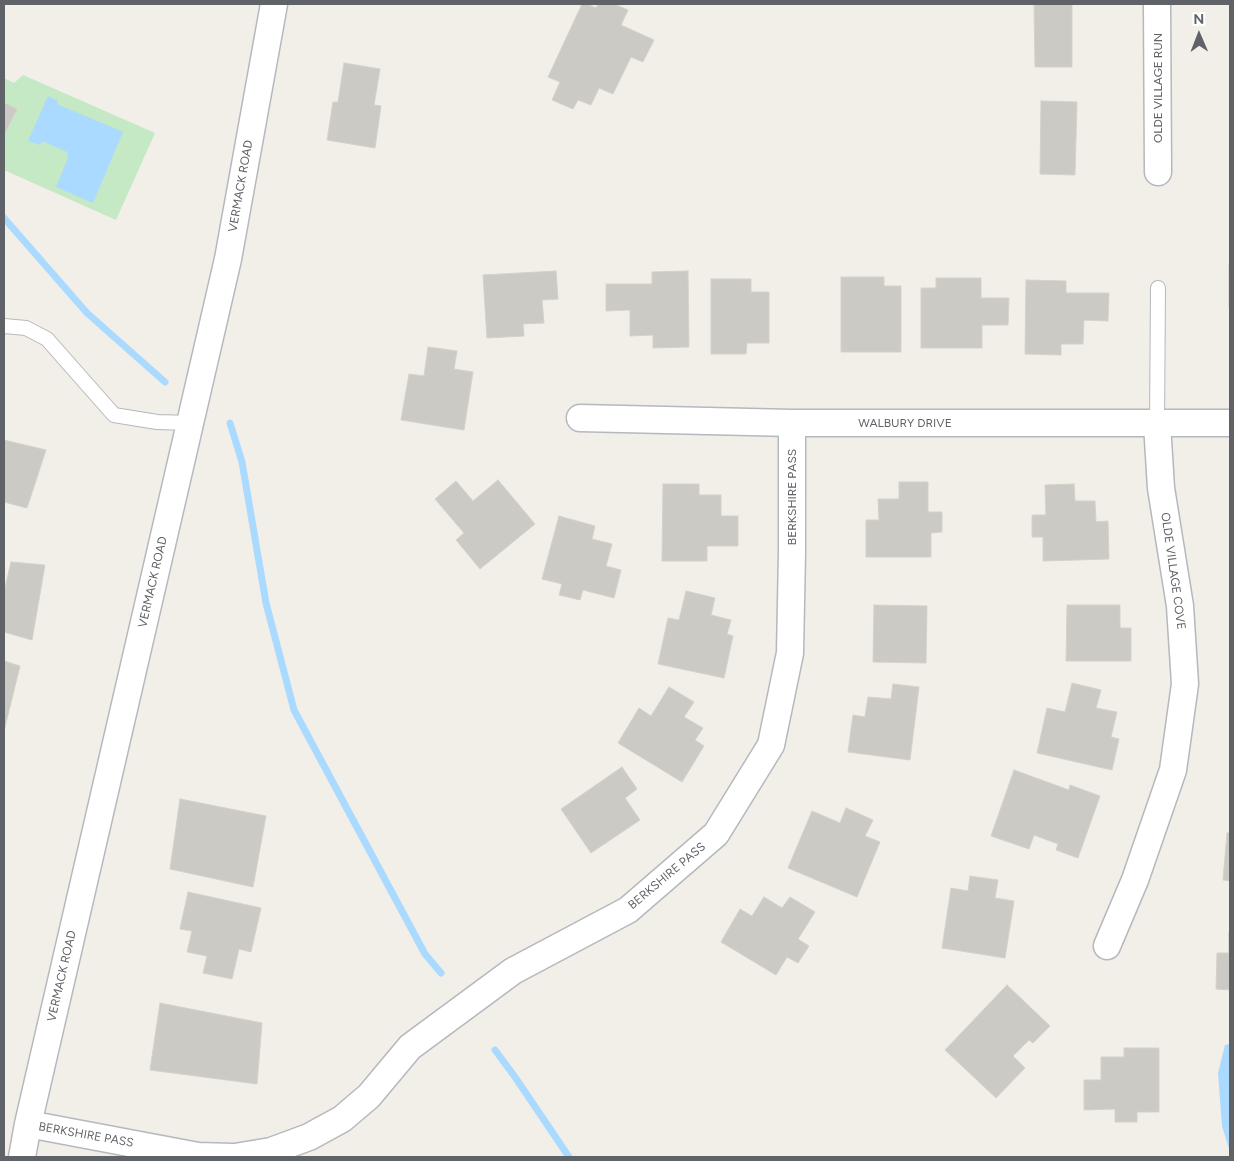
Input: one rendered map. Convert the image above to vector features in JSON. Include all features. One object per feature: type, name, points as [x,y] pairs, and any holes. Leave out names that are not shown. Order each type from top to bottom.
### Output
[{"type":"street","name":"VERMACK ROAD","points":[[22,1157],[28,1124],[228,259],[274,4]]},
{"type":"street","name":"OLDE VILLAGE RUN","points":[[1157,4],[1158,172]]},
{"type":"street","name":"WALBURY DRIVE","points":[[580,418],[792,423],[1230,423]]},
{"type":"street","name":"BERKSHIRE PASS","points":[[28,1124],[198,1156],[234,1157],[271,1151],[309,1137],[342,1119],[369,1096],[410,1046],[513,971],[628,910],[716,834],[771,745],[790,653],[792,423]]},
{"type":"street","name":"OLDE VILLAGE COVE","points":[[1107,946],[1135,880],[1173,770],[1185,684],[1180,606],[1161,488],[1157,424]]},
{"type":"lane","points":[[1157,424],[1158,288]]},
{"type":"lane","points":[[4,326],[26,328],[47,339],[114,414],[157,422],[190,423]]},
{"type":"green space","points":[[23,75],[155,133],[116,220],[4,170],[4,78],[14,83]]},
{"type":"water","points":[[48,96],[58,101],[57,104],[123,132],[93,203],[56,187],[68,158],[67,152],[42,141],[40,145],[28,141]]},
{"type":"water","points":[[1230,1044],[1230,1152],[1222,1126],[1218,1073],[1225,1045]]},
{"type":"building","points":[[582,4],[596,8],[598,4],[614,4],[628,10],[621,25],[654,40],[643,62],[631,57],[613,94],[599,88],[591,105],[578,100],[573,109],[552,100],[560,82],[548,77]]},
{"type":"building","points":[[1034,4],[1072,4],[1072,67],[1035,67]]},
{"type":"building","points":[[344,63],[380,69],[374,105],[381,106],[375,148],[327,140],[333,102],[338,102]]},
{"type":"building","points":[[1041,101],[1077,102],[1075,175],[1040,174]]},
{"type":"building","points":[[4,103],[17,109],[5,133],[4,133]]},
{"type":"building","points":[[1230,265],[1230,308],[1229,308]]},
{"type":"building","points":[[556,271],[558,299],[542,300],[544,323],[523,324],[524,336],[487,338],[483,275]]},
{"type":"building","points":[[688,271],[689,347],[653,348],[653,335],[630,336],[630,310],[606,311],[606,284],[652,284],[652,272]]},
{"type":"building","points":[[841,277],[884,277],[884,286],[901,286],[901,352],[841,352]]},
{"type":"building","points":[[936,278],[981,278],[981,298],[1009,298],[1008,325],[982,325],[982,348],[921,348],[921,288],[936,288]]},
{"type":"building","points":[[711,279],[751,279],[751,292],[769,292],[769,343],[747,343],[746,354],[711,354]]},
{"type":"building","points":[[1026,280],[1066,281],[1066,293],[1109,293],[1108,321],[1084,320],[1083,344],[1061,344],[1061,355],[1025,354]]},
{"type":"building","points":[[428,347],[457,351],[454,369],[473,372],[464,430],[401,420],[409,374],[424,376]]},
{"type":"building","points":[[4,440],[46,450],[27,508],[4,502]]},
{"type":"building","points":[[498,480],[535,524],[480,569],[456,540],[464,533],[435,499],[456,481],[473,501]]},
{"type":"building","points":[[899,482],[928,482],[928,512],[942,512],[942,532],[931,533],[931,557],[866,557],[866,520],[879,520],[878,499],[899,499]]},
{"type":"building","points":[[663,484],[699,484],[699,495],[721,495],[721,516],[738,516],[738,546],[707,546],[707,561],[662,561]]},
{"type":"building","points":[[1074,484],[1075,501],[1095,501],[1096,522],[1108,521],[1109,559],[1043,561],[1043,537],[1032,537],[1032,515],[1046,515],[1045,485]]},
{"type":"building","points":[[559,516],[595,526],[592,539],[612,544],[606,566],[621,570],[614,598],[583,590],[580,600],[559,595],[562,584],[542,579]]},
{"type":"building","points":[[11,562],[45,565],[32,640],[4,632],[4,592]]},
{"type":"building","points":[[686,591],[715,598],[711,615],[731,620],[727,634],[733,636],[724,678],[658,664],[668,618],[679,620]]},
{"type":"building","points":[[874,605],[927,606],[926,663],[873,662]]},
{"type":"building","points":[[1067,605],[1120,605],[1120,628],[1131,628],[1131,661],[1066,661]]},
{"type":"building","points":[[4,661],[20,666],[4,731]]},
{"type":"building","points":[[1072,683],[1101,690],[1096,708],[1117,712],[1111,737],[1119,739],[1112,770],[1037,753],[1047,708],[1065,712]]},
{"type":"building","points":[[893,684],[919,687],[910,760],[848,752],[853,715],[865,717],[868,697],[891,699]]},
{"type":"building","points":[[669,687],[694,702],[684,717],[703,728],[695,740],[704,746],[682,782],[618,743],[639,708],[651,716]]},
{"type":"building","points":[[622,767],[637,789],[625,798],[640,820],[591,853],[561,809]]},
{"type":"building","points":[[1014,770],[1069,790],[1070,785],[1100,796],[1078,858],[1056,850],[1058,844],[1034,835],[1029,849],[991,836]]},
{"type":"building","points":[[180,799],[266,816],[253,887],[170,869]]},
{"type":"building","points":[[846,808],[873,820],[865,836],[880,842],[857,897],[788,868],[812,811],[840,823]]},
{"type":"building","points":[[1227,833],[1230,833],[1230,881],[1223,880]]},
{"type":"building","points":[[970,876],[998,880],[995,898],[1014,901],[1005,958],[942,948],[951,888],[968,891]]},
{"type":"building","points":[[188,892],[261,908],[251,952],[239,949],[232,979],[203,973],[207,956],[187,952],[192,931],[180,929]]},
{"type":"building","points":[[764,897],[782,908],[790,897],[815,912],[798,939],[809,946],[798,963],[787,957],[776,975],[721,942],[740,909],[752,916]]},
{"type":"building","points":[[1229,932],[1230,990],[1216,989],[1217,953],[1229,953]]},
{"type":"building","points":[[1007,985],[1050,1026],[1033,1043],[1029,1040],[1013,1056],[1025,1068],[996,1098],[945,1050]]},
{"type":"building","points":[[160,1003],[262,1023],[257,1084],[150,1070]]},
{"type":"building","points":[[1124,1048],[1159,1048],[1159,1112],[1137,1112],[1137,1122],[1115,1122],[1115,1109],[1084,1110],[1084,1080],[1101,1080],[1101,1057],[1124,1057]]},
{"type":"waterway","points":[[4,218],[87,313],[165,382]]},
{"type":"waterway","points":[[230,423],[242,462],[266,603],[294,710],[425,954],[441,973]]},
{"type":"waterway","points":[[495,1050],[569,1157]]}]
